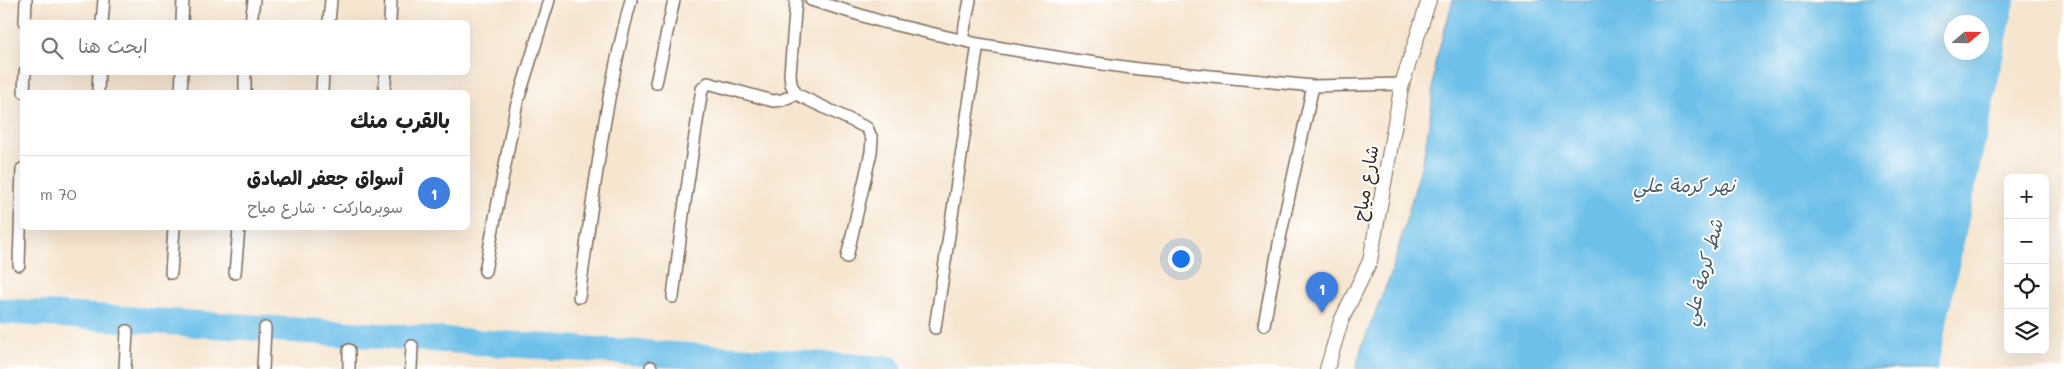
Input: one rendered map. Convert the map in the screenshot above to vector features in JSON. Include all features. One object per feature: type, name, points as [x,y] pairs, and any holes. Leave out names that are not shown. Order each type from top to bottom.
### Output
[{"type":"street","points":[[25,20],[26,0]]},
{"type":"street","points":[[102,20],[104,0]]},
{"type":"street","points":[[182,20],[183,0]]},
{"type":"street","points":[[251,20],[254,0]]},
{"type":"street","points":[[329,20],[331,0]]},
{"type":"street","points":[[390,20],[391,0]]},
{"type":"street","points":[[485,271],[516,107],[549,0]]},
{"type":"street","points":[[579,297],[616,56],[631,0]]},
{"type":"street","points":[[656,83],[674,0]]},
{"type":"street","points":[[796,0],[790,74],[791,84],[796,94],[867,128],[872,138],[871,152],[847,257]]},
{"type":"street","points":[[811,0],[883,22],[978,44],[1139,69],[1313,86],[1402,84]]},
{"type":"street","points":[[962,40],[970,0]]},
{"type":"street","name":"شارع مياح","points":[[1327,369],[1341,321],[1370,261],[1402,84],[1428,0]]},
{"type":"street","points":[[935,328],[978,44]]},
{"type":"street","points":[[24,90],[25,75]]},
{"type":"street","points":[[98,90],[99,75]]},
{"type":"street","points":[[181,90],[182,75]]},
{"type":"street","points":[[245,75],[245,90]]},
{"type":"street","points":[[322,90],[323,75]]},
{"type":"street","points":[[384,90],[386,75]]},
{"type":"street","points":[[673,297],[702,89],[708,83],[773,101],[782,100],[796,94]]},
{"type":"street","points":[[1264,325],[1281,233],[1313,86]]},
{"type":"street","points":[[19,265],[20,230]]},
{"type":"street","points":[[171,273],[174,230]]},
{"type":"street","points":[[235,272],[239,230]]},
{"type":"street","points":[[263,369],[265,328]]},
{"type":"street","points":[[125,369],[127,331]]},
{"type":"street","points":[[411,369],[412,346]]},
{"type":"street","points":[[349,350],[349,369]]},
{"type":"water","name":"نهر كرمة علي","points":[[1453,0],[2013,0],[1935,369],[1356,369],[1362,346],[1392,271],[1424,156],[1432,103],[1435,63]]},
{"type":"waterway","points":[[1935,369],[2013,0]]},
{"type":"waterway","points":[[0,311],[889,369]]},
{"type":"place","name":"أسواق جعفر الصادق","points":[[1322,313]]},
{"type":"water label","name":"شط كرمة علي","points":[[1702,272]]}]
